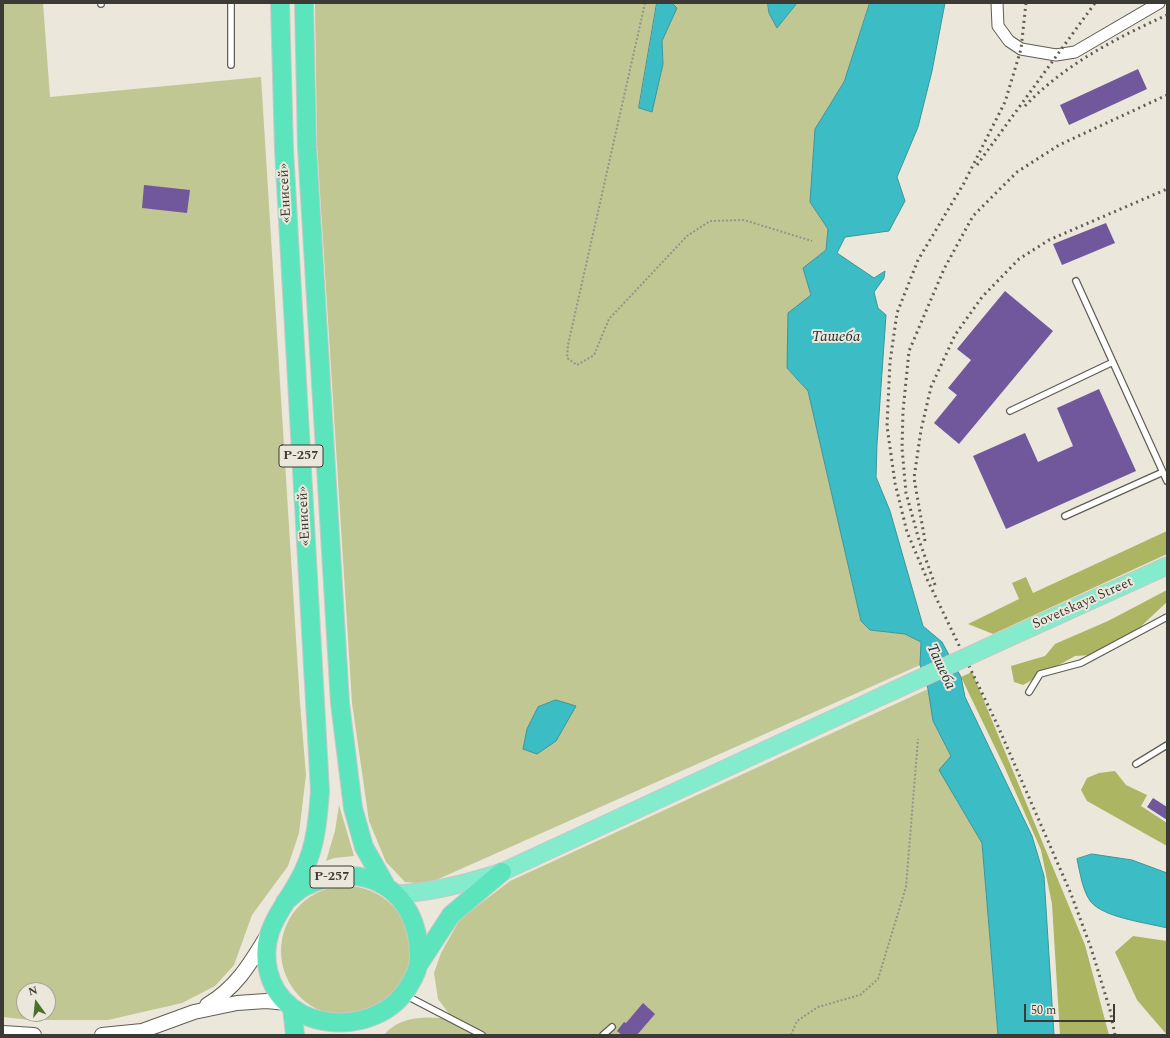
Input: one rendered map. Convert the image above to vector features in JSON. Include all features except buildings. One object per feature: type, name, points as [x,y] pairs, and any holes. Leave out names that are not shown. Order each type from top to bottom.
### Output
[{"type":"highway","name":"«Енисей»","points":[[280,3],[284,157],[320,791],[316,833],[311,851],[304,871],[269,932],[266,951],[268,970],[275,988],[289,1006],[310,1020],[332,1025],[354,1025],[375,1019],[390,1009],[404,995],[419,964],[419,944],[408,909],[391,889],[364,847],[353,808],[340,703],[306,147],[304,3]]},
{"type":"highway","points":[[419,964],[451,915],[502,872]]},
{"type":"highway","name":"«Енисей»","points":[[285,902],[302,888],[335,876],[352,875],[369,877],[391,889]]},
{"type":"highway","points":[[289,1006],[295,1035]]},
{"type":"highway","name":"«Енисей»","points":[[364,1035],[375,1019]]},
{"type":"main road","name":"Sovetskaya Street","points":[[391,889],[422,893],[458,886],[502,872],[1167,566]]},
{"type":"street","points":[[997,3],[998,26],[1009,41],[1021,49],[1056,56],[1075,52],[1159,3]]},
{"type":"street","points":[[194,1012],[222,996],[232,987],[242,976],[269,932]]},
{"type":"street","points":[[102,1035],[142,1031],[194,1012],[237,1003],[266,1001],[289,1006]]},
{"type":"street","points":[[3,1033],[34,1035]]},
{"type":"lane","points":[[231,3],[231,65]]},
{"type":"lane","points":[[1076,281],[1167,480]]},
{"type":"lane","points":[[1010,411],[1113,362]]},
{"type":"lane","points":[[1065,516],[1163,472]]},
{"type":"lane","points":[[1029,692],[1040,674],[1081,663],[1167,617]]},
{"type":"lane","points":[[1136,764],[1167,745]]},
{"type":"lane","points":[[404,995],[454,1019],[482,1035]]},
{"type":"lane","points":[[603,1035],[612,1027]]},
{"type":"path","points":[[645,3],[569,337],[567,358],[577,365],[594,355],[609,319],[687,236],[710,221],[744,220],[812,241]]},
{"type":"path","points":[[791,1035],[797,1021],[818,1007],[860,995],[878,979],[906,887],[918,739]]},
{"type":"green space","points":[[3,3],[43,3],[50,97],[261,77],[300,703],[306,775],[299,833],[288,866],[252,915],[234,965],[215,986],[182,1003],[108,1020],[56,1020],[56,982],[16,982],[16,1018],[3,1017]]},
{"type":"green space","points":[[315,3],[657,3],[639,108],[651,112],[663,64],[662,41],[677,8],[672,3],[768,3],[769,13],[777,28],[797,3],[870,3],[844,82],[815,129],[810,202],[828,229],[826,250],[804,268],[811,295],[787,368],[808,391],[861,621],[870,630],[905,634],[921,641],[920,665],[427,884],[405,882],[386,862],[369,821],[352,703],[317,145]]},
{"type":"green space","points":[[1167,531],[1167,554],[993,634],[968,624],[1019,599],[1012,583],[1026,577],[1033,593]]},
{"type":"green space","points":[[1167,590],[1167,602],[1137,630],[1092,655],[1075,656],[1023,685],[1014,682],[1011,666],[1045,656],[1055,644],[1108,621]]},
{"type":"green space","points":[[972,672],[1085,945],[1109,1035],[1060,1035],[1052,904],[1041,850],[1004,766],[961,677]]},
{"type":"green space","points":[[928,689],[933,721],[951,756],[965,813],[982,843],[998,1035],[384,1035],[391,1028],[407,1020],[416,1018],[453,1019],[438,999],[434,973],[441,953],[460,919],[510,881]]},
{"type":"green space","points":[[1115,771],[1126,785],[1147,795],[1141,806],[1167,823],[1167,846],[1087,801],[1081,790],[1087,778],[1099,773]]},
{"type":"green space","points":[[339,805],[354,856],[334,858],[326,861],[335,831]]},
{"type":"green space","points":[[346,886],[359,887],[371,891],[392,905],[406,926],[410,938],[410,964],[406,976],[392,997],[371,1011],[359,1015],[346,1016],[333,1015],[321,1011],[300,997],[286,976],[282,964],[281,951],[282,938],[286,926],[300,905],[321,891],[333,887]]},
{"type":"green space","points":[[1133,936],[1167,941],[1167,1035],[1137,1000],[1115,952]]},
{"type":"water","points":[[657,3],[672,3],[677,8],[662,41],[663,64],[652,112],[639,108]]},
{"type":"water","points":[[768,3],[797,3],[777,28],[769,13]]},
{"type":"water","name":"Ташеба","points":[[870,3],[945,3],[932,71],[918,127],[897,177],[905,201],[889,231],[845,237],[837,253],[874,278],[885,271],[884,278],[874,292],[878,308],[886,315],[876,477],[890,511],[923,626],[942,642],[961,677],[965,697],[1032,836],[1044,876],[1054,1035],[998,1035],[982,843],[939,770],[951,756],[933,721],[928,689],[920,665],[921,642],[905,634],[870,630],[861,621],[808,391],[787,368],[788,313],[811,295],[803,268],[826,250],[828,229],[810,202],[815,129],[844,82]]},
{"type":"water","points":[[556,700],[576,706],[556,741],[537,754],[523,749],[527,729],[538,707]]},
{"type":"water","points":[[1092,854],[1132,860],[1167,873],[1167,928],[1118,917],[1101,910],[1094,905],[1087,896],[1077,859]]},
{"type":"railway","points":[[1026,3],[1021,49],[1005,102],[964,183],[918,260],[897,313],[890,362],[887,426],[895,483],[907,532],[927,579],[997,724],[1071,894],[1091,948],[1110,1010],[1115,1035]]},
{"type":"railway","points":[[977,165],[1095,3]]},
{"type":"railway","points":[[1025,106],[1040,91],[1074,65],[1110,43],[1167,15]]},
{"type":"railway","points":[[935,585],[919,540],[906,493],[902,448],[903,411],[909,351],[944,269],[973,216],[1017,172],[1059,145],[1167,95]]},
{"type":"railway","points":[[925,541],[914,478],[921,430],[931,387],[955,335],[982,297],[1019,259],[1049,240],[1167,189]]}]
